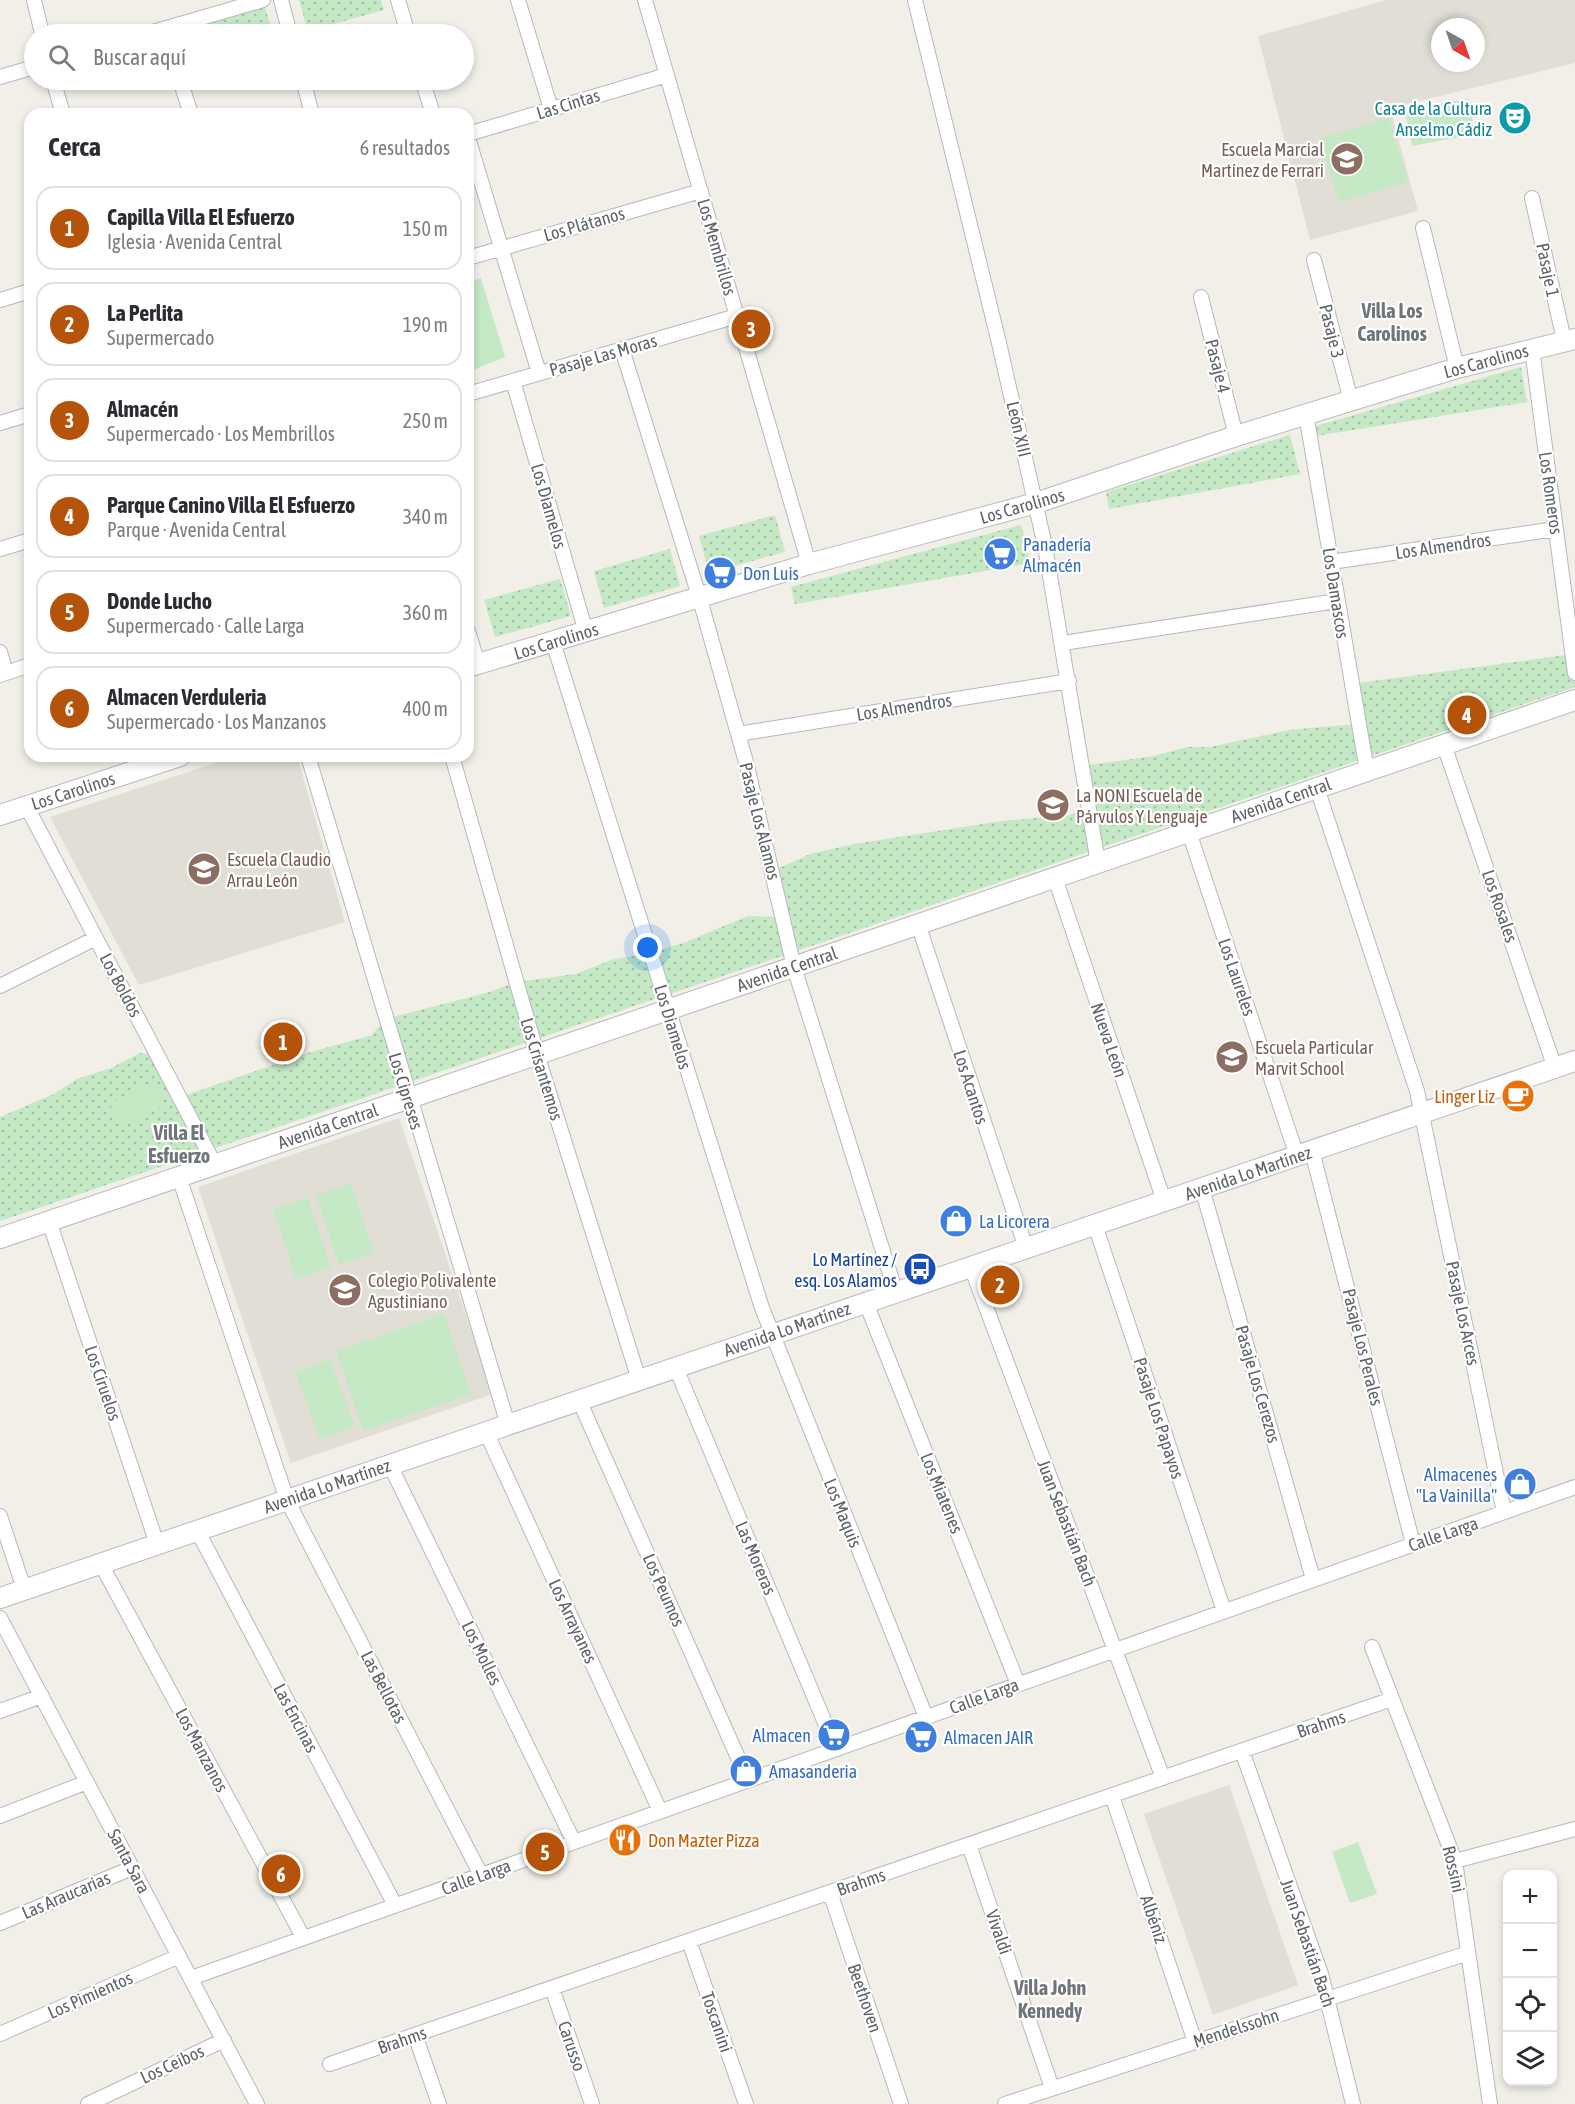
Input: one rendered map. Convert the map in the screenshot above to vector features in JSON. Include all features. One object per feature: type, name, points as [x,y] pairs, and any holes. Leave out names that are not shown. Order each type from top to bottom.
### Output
[{"type":"main road","name":"Los Carolinos","points":[[474,666],[809,564],[1035,503],[1236,436],[1457,368],[1570,340]]},
{"type":"main road","name":"Avenida Central","points":[[0,1238],[1575,700]]},
{"type":"main road","name":"Los Carolinos","points":[[0,815],[162,762]]},
{"type":"main road","name":"Avenida Lo Martínez","points":[[0,1598],[1575,1061]]},
{"type":"street","points":[[34,0],[40,24]]},
{"type":"street","points":[[190,24],[263,0]]},
{"type":"street","points":[[281,0],[287,24]]},
{"type":"street","points":[[398,0],[405,24]]},
{"type":"street","points":[[518,0],[551,109]]},
{"type":"street","name":"Los Membrillos","points":[[645,0],[809,564]]},
{"type":"street","name":"León XIII","points":[[915,0],[1035,503],[1063,643],[1098,863]]},
{"type":"street","points":[[0,77],[24,70]]},
{"type":"street","name":"Las Cintas","points":[[474,134],[667,75]]},
{"type":"street","points":[[56,90],[61,108]]},
{"type":"street","points":[[183,90],[189,108]]},
{"type":"street","points":[[306,90],[310,108]]},
{"type":"street","points":[[425,90],[431,108]]},
{"type":"street","points":[[474,157],[539,373]]},
{"type":"street","name":"Los Plátanos","points":[[474,256],[701,190]]},
{"type":"street","name":"Pasaje 1","points":[[1532,198],[1570,340]]},
{"type":"street","points":[[1423,228],[1457,368]]},
{"type":"street","name":"Pasaje 3","points":[[1314,260],[1351,401]]},
{"type":"street","points":[[0,300],[24,293]]},
{"type":"street","name":"Pasaje 4","points":[[1201,297],[1236,436]]},
{"type":"street","name":"Pasaje Las Moras","points":[[474,392],[737,316]]},
{"type":"street","name":"Pasaje Los Alamos","points":[[622,349],[699,596],[738,734],[794,967],[896,1293]]},
{"type":"street","name":"Los Romeros","points":[[1532,349],[1575,673]]},
{"type":"street","name":"Los Diamelos","points":[[513,381],[586,632]]},
{"type":"street","name":"Los Damascos","points":[[1306,414],[1367,771]]},
{"type":"street","points":[[0,423],[24,416]]},
{"type":"street","name":"Los Almendros","points":[[1331,562],[1556,530]]},
{"type":"street","points":[[0,549],[24,542]]},
{"type":"street","points":[[1063,643],[1337,601]]},
{"type":"street","name":"Los Diamelos","points":[[553,642],[762,1308]]},
{"type":"street","points":[[0,652],[3,674],[24,668]]},
{"type":"street","name":"Los Almendros","points":[[738,734],[1069,681]]},
{"type":"street","name":"Los Rosales","points":[[1444,745],[1555,1068]]},
{"type":"street","name":"Los Cipreses","points":[[310,762],[508,1425]]},
{"type":"street","name":"Los Crisantemos","points":[[454,762],[537,1054],[639,1380]]},
{"type":"street","points":[[1317,788],[1403,1046],[1422,1113]]},
{"type":"street","name":"Los Boldos","points":[[27,807],[215,1164]]},
{"type":"street","name":"Los Laureles","points":[[1189,832],[1305,1153]]},
{"type":"street","name":"Nueva León","points":[[1055,878],[1164,1201]]},
{"type":"street","name":"Los Acantos","points":[[918,924],[1026,1248]]},
{"type":"street","points":[[0,986],[96,938]]},
{"type":"street","name":"Pasaje Los Arces","points":[[1422,1113],[1504,1512]]},
{"type":"street","name":"Pasaje Los Perales","points":[[1305,1153],[1413,1544]]},
{"type":"street","points":[[178,1177],[287,1500]]},
{"type":"street","name":"Pasaje Los Cerezos","points":[[1202,1188],[1313,1580]]},
{"type":"street","name":"Los Ciruelos","points":[[49,1221],[157,1544]]},
{"type":"street","name":"Pasaje Los Papayos","points":[[1095,1225],[1224,1611]]},
{"type":"street","name":"Juan Sebastián Bach","points":[[971,1267],[1163,1778]]},
{"type":"street","name":"Los Miatenes","points":[[866,1303],[1018,1684]]},
{"type":"street","name":"Los Maquis","points":[[762,1308],[926,1717]]},
{"type":"street","name":"Las Moreras","points":[[676,1368],[836,1749]]},
{"type":"street","name":"Los Peumos","points":[[579,1400],[748,1780]]},
{"type":"street","name":"Los Arrayanes","points":[[486,1432],[660,1811]]},
{"type":"street","name":"Los Molles","points":[[390,1465],[574,1842]]},
{"type":"street","name":"Calle Larga","points":[[191,1978],[1575,1487]]},
{"type":"street","name":"Las Bellotas","points":[[287,1500],[481,1875]]},
{"type":"street","points":[[0,1516],[24,1589]]},
{"type":"street","name":"Las Encinas","points":[[197,1530],[395,1905]]},
{"type":"street","name":"Los Manzanos","points":[[101,1563],[303,1937]]},
{"type":"street","name":"Santa Sara","points":[[0,1618],[257,2104]]},
{"type":"street","name":"Rossini","points":[[1372,1647],[1455,1861],[1490,2104]]},
{"type":"street","points":[[0,1711],[42,1696]]},
{"type":"street","name":"Brahms","points":[[330,2064],[1392,1699]]},
{"type":"street","name":"Juan Sebastián Bach","points":[[1242,1751],[1328,1999],[1353,2104]]},
{"type":"street","points":[[0,1816],[87,1782]]},
{"type":"street","name":"Albéniz","points":[[1112,1796],[1196,2042]]},
{"type":"street","points":[[1455,1861],[1575,1829]]},
{"type":"street","name":"Vivaldi","points":[[969,1845],[1052,2088]]},
{"type":"street","name":"Las Araucarias","points":[[0,1923],[132,1868]]},
{"type":"street","name":"Beethoven","points":[[830,1892],[901,2104]]},
{"type":"street","name":"Toscanini","points":[[689,1941],[746,2104]]},
{"type":"street","name":"Mendelssohn","points":[[1005,2104],[1468,1953]]},
{"type":"street","name":"Los Pimientos","points":[[0,2034],[179,1956]]},
{"type":"street","name":"Carusso","points":[[552,1988],[592,2104]]},
{"type":"street","points":[[415,2035],[439,2104]]},
{"type":"street","name":"Los Ceibos","points":[[88,2104],[224,2040]]},
{"type":"shaded area","name":"Escuela Marcial Martínez de Ferrari","points":[[1387,0],[1575,0],[1575,63],[1390,108],[1418,211],[1310,240],[1258,36]]},
{"type":"shaded area","name":"Escuela Claudio Arrau León","points":[[219,762],[299,762],[345,922],[139,985],[50,817]]},
{"type":"shaded area","name":"Colegio Polivalente Agustiniano","points":[[399,1118],[493,1394],[291,1463],[198,1187]]},
{"type":"shaded area","points":[[1229,1785],[1298,1985],[1213,2015],[1144,1814]]},
{"type":"green space","points":[[299,0],[381,0],[384,10],[333,24],[306,24]]},
{"type":"green space","points":[[265,7],[270,24],[203,24]]},
{"type":"green space","points":[[1468,99],[1475,134],[1412,146],[1405,111]]},
{"type":"green space","points":[[1389,118],[1408,182],[1339,202],[1320,138]]},
{"type":"green space","points":[[481,278],[505,357],[474,370],[474,280]]},
{"type":"green space","points":[[1521,367],[1527,402],[1316,436],[1316,426]]},
{"type":"green space","points":[[1290,435],[1300,474],[1109,509],[1106,492]]},
{"type":"green space","points":[[775,515],[785,552],[709,573],[699,536]]},
{"type":"green space","points":[[1021,525],[1031,563],[795,604],[791,587]]},
{"type":"green space","points":[[670,549],[680,586],[604,608],[594,571]]},
{"type":"green space","points":[[560,579],[571,616],[495,637],[484,600]]},
{"type":"green space","points":[[1575,625],[1575,687],[0,1221],[0,1117],[54,1094],[77,1079],[111,1068],[140,1053],[158,1056],[180,1097],[311,1052],[372,1035],[385,1019],[490,992],[516,982],[576,974],[611,960],[650,953],[686,942],[748,916],[782,917],[773,871],[810,854],[854,844],[1002,821],[1070,815],[1089,806],[1082,766],[1154,756],[1187,747],[1210,747],[1289,730],[1357,724],[1351,684],[1566,655]]},
{"type":"green space","points":[[149,1084],[156,1086],[164,1102],[162,1106],[125,1125],[120,1124],[111,1107],[114,1102]]},
{"type":"green space","points":[[351,1184],[374,1253],[339,1265],[316,1195]]},
{"type":"green space","points":[[308,1198],[331,1267],[296,1279],[273,1209]]},
{"type":"green space","points":[[444,1314],[471,1394],[363,1431],[336,1351]]},
{"type":"green space","points":[[330,1359],[355,1426],[320,1439],[295,1372]]},
{"type":"green space","points":[[1358,1842],[1377,1894],[1350,1903],[1332,1852]]},
{"type":"place","name":"Casa de la Cultura Anselmo Cádiz","points":[[1515,118]]},
{"type":"place","name":"Escuela Marcial Martínez de Ferrari","points":[[1347,159]]},
{"type":"place","name":"Almacén","points":[[751,329]]},
{"type":"place","name":"Panadería Almacén","points":[[1000,554]]},
{"type":"place","name":"Don Luis","points":[[720,573]]},
{"type":"place","name":"Parque Canino Villa El Esfuerzo","points":[[1467,715]]},
{"type":"place","name":"La NONI Escuela de Párvulos Y Lenguaje","points":[[1053,805]]},
{"type":"place","name":"Escuela Claudio Arrau León","points":[[204,869]]},
{"type":"place","name":"Capilla Villa El Esfuerzo","points":[[283,1042]]},
{"type":"place","name":"Escuela Particular Marvit School","points":[[1232,1057]]},
{"type":"place","name":"Linger Liz","points":[[1518,1096]]},
{"type":"place","name":"La Licorera","points":[[956,1221]]},
{"type":"place","name":"Lo Martínez / esq. Los Alamos","points":[[920,1269]]},
{"type":"place","name":"La Perlita","points":[[1000,1285]]},
{"type":"place","name":"Colegio Polivalente Agustiniano","points":[[345,1290]]},
{"type":"place","name":"Almacenes \"La Vainilla\"","points":[[1520,1484]]},
{"type":"place","name":"Almacen","points":[[834,1735]]},
{"type":"place","name":"Almacen JAIR","points":[[921,1737]]},
{"type":"place","name":"Amasanderia","points":[[746,1771]]},
{"type":"place","name":"Don Mazter Pizza","points":[[625,1840]]},
{"type":"place","name":"Donde Lucho","points":[[545,1852]]},
{"type":"place","name":"Almacen Verduleria","points":[[281,1874]]},
{"type":"district","name":"Villa Los Carolinos","points":[[1392,322]]},
{"type":"district","name":"Villa El Esfuerzo","points":[[179,1144]]},
{"type":"district","name":"Villa John Kennedy","points":[[1050,1998]]}]
